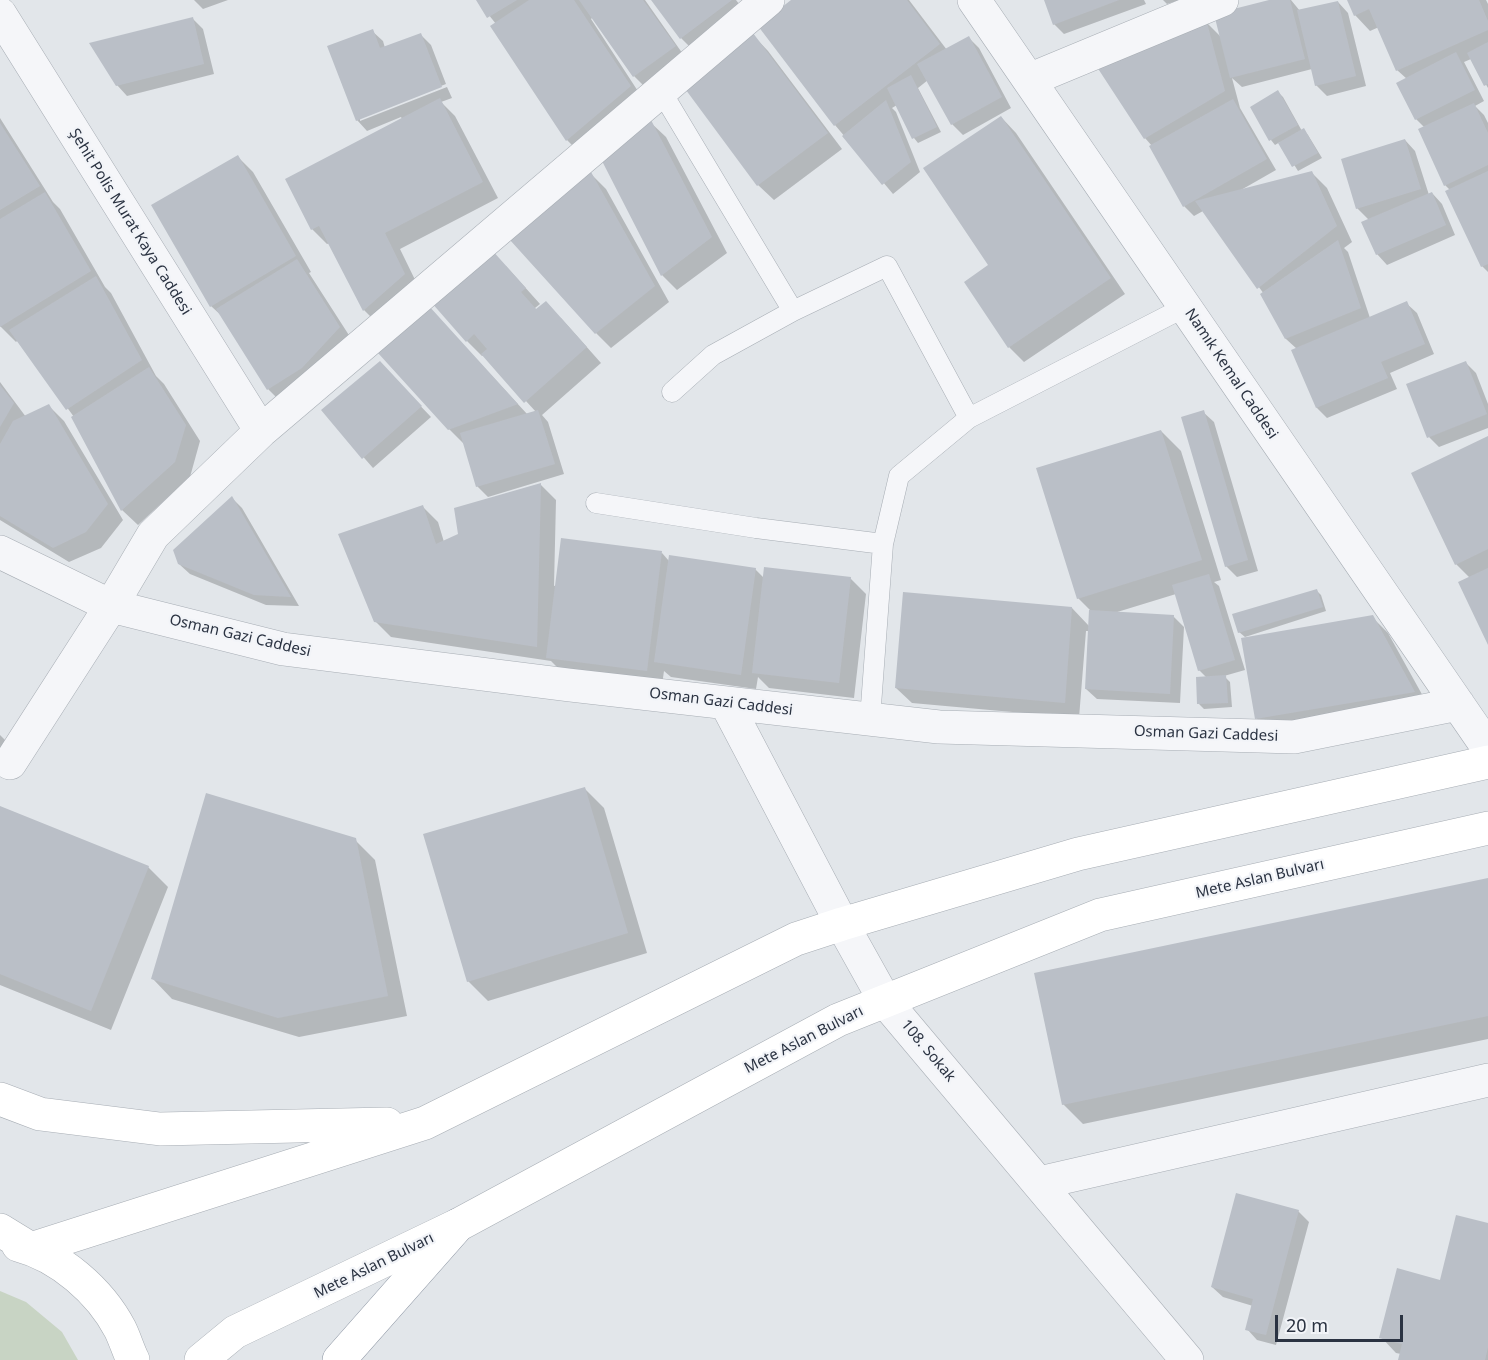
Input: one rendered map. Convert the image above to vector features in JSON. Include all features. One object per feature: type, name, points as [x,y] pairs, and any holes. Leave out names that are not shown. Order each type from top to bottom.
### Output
[{"type":"main road","points":[[15,1245],[425,1123],[796,939],[1078,854],[1488,762]]},
{"type":"main road","name":"Mete Aslan Bulvarı","points":[[201,1360],[235,1332],[458,1225],[838,1020],[885,1000],[1100,915],[1488,828]]},
{"type":"main road","points":[[0,1099],[40,1114],[160,1129],[425,1123]]},
{"type":"main road","points":[[339,1360],[458,1225]]},
{"type":"main road","points":[[0,1230],[15,1245],[67,1269],[97,1296],[120,1329],[132,1360]]},
{"type":"street","points":[[10,763],[111,606],[153,535],[261,431],[768,0]]},
{"type":"street","name":"Namık Kemal Caddesi","points":[[974,0],[1488,748]]},
{"type":"street","points":[[1029,80],[1222,0]]},
{"type":"street","name":"Şehit Polis Murat Kaya Caddesi","points":[[0,14],[261,431]]},
{"type":"street","name":"Osman Gazi Caddesi","points":[[0,552],[111,606],[283,649],[939,727],[1294,737],[1458,704]]},
{"type":"street","name":"108. Sokak","points":[[726,703],[842,924],[885,1000],[1187,1360]]},
{"type":"street","points":[[1039,1183],[1488,1080]]},
{"type":"lane","points":[[661,91],[793,311]]},
{"type":"lane","points":[[672,392],[713,355],[793,311],[887,266],[969,418]]},
{"type":"lane","points":[[870,719],[884,544],[899,476],[969,418],[1185,307]]},
{"type":"lane","points":[[596,503],[756,528],[884,544]]},
{"type":"green space","points":[[0,1291],[26,1302],[62,1332],[78,1360],[0,1360]]},
{"type":"building","points":[[476,0],[517,0],[487,18]]},
{"type":"building","points":[[529,0],[574,0],[631,86],[566,141],[490,26]]},
{"type":"building","points":[[579,0],[643,0],[676,46],[633,77]]},
{"type":"building","points":[[651,0],[732,0],[680,39]]},
{"type":"building","points":[[791,0],[907,0],[940,44],[834,126],[758,26]]},
{"type":"building","points":[[1044,0],[1119,0],[1053,25]]},
{"type":"building","points":[[1269,0],[1290,0],[1305,59],[1230,78],[1214,14]]},
{"type":"building","points":[[1347,0],[1479,0],[1488,21],[1488,30],[1396,71],[1369,9],[1354,16]]},
{"type":"building","points":[[1338,1],[1356,76],[1315,86],[1297,10]]},
{"type":"building","points":[[193,17],[204,64],[116,86],[89,43]]},
{"type":"building","points":[[1206,19],[1225,91],[1144,139],[1095,64]]},
{"type":"building","points":[[373,29],[380,48],[421,33],[442,87],[356,121],[327,46]]},
{"type":"building","points":[[753,33],[828,133],[757,186],[683,86]]},
{"type":"building","points":[[969,36],[1002,97],[951,125],[917,64]]},
{"type":"building","points":[[1488,42],[1488,84],[1484,86],[1467,53]]},
{"type":"building","points":[[1456,52],[1475,90],[1415,120],[1396,83]]},
{"type":"building","points":[[911,75],[937,127],[912,139],[887,88]]},
{"type":"building","points":[[1278,90],[1298,125],[1269,141],[1250,107]]},
{"type":"building","points":[[440,98],[483,182],[385,233],[405,274],[363,311],[319,226],[311,230],[285,179]]},
{"type":"building","points":[[1233,99],[1267,159],[1183,207],[1149,146]]},
{"type":"building","points":[[886,100],[911,162],[882,185],[842,136]]},
{"type":"building","points":[[1474,103],[1488,133],[1488,165],[1444,186],[1418,129]]},
{"type":"building","points":[[1001,116],[1111,278],[1008,348],[964,282],[988,265],[923,168]]},
{"type":"building","points":[[651,120],[712,237],[661,276],[602,161]]},
{"type":"building","points":[[0,123],[40,186],[0,210]]},
{"type":"building","points":[[1304,128],[1318,153],[1292,167],[1278,143]]},
{"type":"building","points":[[1405,139],[1421,189],[1356,209],[1341,159]]},
{"type":"building","points":[[238,155],[296,256],[210,307],[151,205]]},
{"type":"building","points":[[1312,171],[1337,226],[1257,289],[1195,201]]},
{"type":"building","points":[[1488,171],[1488,264],[1481,267],[1445,191]]},
{"type":"building","points":[[591,172],[655,286],[595,334],[510,240]]},
{"type":"building","points":[[45,192],[91,271],[0,327],[0,219]]},
{"type":"building","points":[[1432,192],[1446,225],[1376,255],[1361,222]]},
{"type":"building","points":[[1338,240],[1361,308],[1285,339],[1260,294]]},
{"type":"building","points":[[491,249],[526,288],[521,292],[536,309],[546,301],[587,347],[524,403],[481,354],[487,349],[474,334],[466,342],[431,302]]},
{"type":"building","points":[[297,259],[340,327],[302,368],[267,390],[216,309]]},
{"type":"building","points":[[96,276],[142,360],[66,410],[9,330]]},
{"type":"building","points":[[1407,301],[1425,344],[1381,362],[1388,378],[1316,408],[1291,350]]},
{"type":"building","points":[[429,306],[518,404],[448,430],[378,353]]},
{"type":"building","points":[[380,361],[422,406],[362,459],[321,410]]},
{"type":"building","points":[[1466,361],[1487,414],[1427,438],[1406,384]]},
{"type":"building","points":[[149,367],[186,425],[175,462],[121,511],[71,417]]},
{"type":"building","points":[[0,385],[14,403],[0,427]]},
{"type":"building","points":[[49,404],[108,504],[86,532],[53,548],[0,516],[0,444],[13,421]]},
{"type":"building","points":[[538,410],[555,464],[476,487],[460,433]]},
{"type":"building","points":[[1204,410],[1248,560],[1225,567],[1181,417]]},
{"type":"building","points":[[1161,430],[1202,560],[1077,599],[1036,468]]},
{"type":"building","points":[[1488,436],[1488,549],[1455,565],[1411,473]]},
{"type":"building","points":[[541,483],[537,647],[374,622],[338,534],[423,505],[436,544],[458,534],[454,508]]},
{"type":"building","points":[[232,496],[291,597],[254,595],[178,564],[173,550]]},
{"type":"building","points":[[561,538],[662,551],[647,671],[546,658]]},
{"type":"building","points":[[669,555],[756,568],[741,675],[654,662]]},
{"type":"building","points":[[764,567],[851,577],[839,683],[752,673]]},
{"type":"building","points":[[1488,568],[1488,645],[1458,582]]},
{"type":"building","points":[[1209,574],[1235,660],[1198,671],[1172,585]]},
{"type":"building","points":[[1317,589],[1323,607],[1238,633],[1232,614]]},
{"type":"building","points":[[903,592],[1072,607],[1065,703],[895,688]]},
{"type":"building","points":[[1089,610],[1174,615],[1170,694],[1085,689]]},
{"type":"building","points":[[1373,615],[1415,692],[1255,719],[1241,638]]},
{"type":"building","points":[[1226,675],[1228,703],[1197,704],[1196,677]]},
{"type":"building","points":[[585,787],[628,933],[467,982],[423,834]]},
{"type":"building","points":[[206,793],[356,838],[388,996],[278,1018],[151,979]]},
{"type":"building","points":[[0,806],[149,866],[91,1011],[0,974]]},
{"type":"building","points":[[1488,878],[1488,1016],[1062,1105],[1034,973]]},
{"type":"building","points":[[1236,1193],[1299,1210],[1266,1335],[1245,1330],[1253,1299],[1211,1287]]},
{"type":"building","points":[[1456,1215],[1488,1223],[1488,1347],[1485,1360],[1398,1360],[1402,1344],[1379,1338],[1397,1268],[1440,1280]]}]
